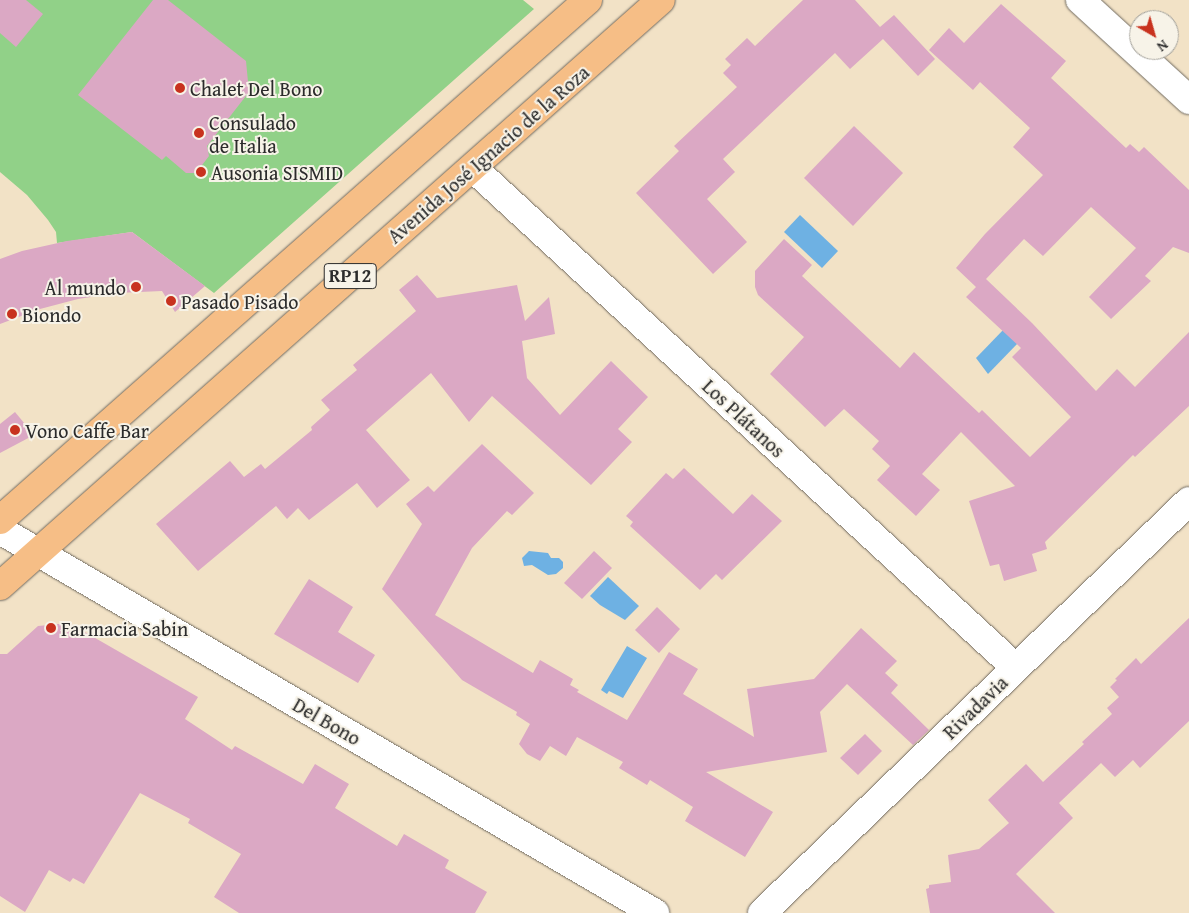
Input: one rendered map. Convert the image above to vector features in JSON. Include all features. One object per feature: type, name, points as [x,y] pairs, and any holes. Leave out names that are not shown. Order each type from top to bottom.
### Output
[{"type":"main road","name":"RP12","points":[[0,520],[588,0]]},
{"type":"main road","name":"Avenida José Ignacio de la Roza","points":[[0,586],[661,0]]},
{"type":"street","points":[[1080,0],[1189,100]]},
{"type":"street","name":"Los Plátanos","points":[[473,168],[1016,668]]},
{"type":"street","name":"Rivadavia","points":[[762,913],[1189,501]]},
{"type":"street","name":"Del Bono","points":[[0,530],[655,913]]},
{"type":"green space","name":"Ausonia SISMID","points":[[0,0],[523,0],[534,9],[214,293],[132,232],[57,243],[56,232],[48,220],[27,195],[0,172]]},
{"type":"water","points":[[800,215],[838,251],[822,268],[784,232]]},
{"type":"water","points":[[1005,328],[1019,342],[988,374],[976,358]]},
{"type":"water","points":[[529,551],[548,553],[551,558],[559,558],[563,562],[563,568],[556,574],[548,575],[532,565],[524,566],[522,558]]},
{"type":"water","points":[[608,577],[639,606],[625,620],[600,605],[590,596]]},
{"type":"water","points":[[627,646],[647,658],[623,698],[609,691],[607,694],[601,690]]},
{"type":"building","points":[[0,0],[26,0],[43,14],[16,47],[0,33]]},
{"type":"building","name":"Chalet Del Bono","points":[[153,0],[168,0],[246,61],[249,92],[207,146],[209,156],[196,173],[186,173],[166,156],[162,160],[78,95]]},
{"type":"building","points":[[803,0],[855,0],[880,27],[894,15],[935,59],[918,76],[883,39],[850,69],[835,53],[723,159],[735,172],[707,199],[747,242],[713,274],[636,193],[679,151],[674,146],[737,87],[723,73],[731,65],[725,59],[747,38],[755,46]]},
{"type":"building","points":[[1001,4],[1066,61],[1051,78],[1126,148],[1130,144],[1139,152],[1144,147],[1189,190],[1189,253],[1173,247],[1145,276],[1151,281],[1111,319],[1089,297],[1136,248],[1091,207],[1043,256],[1024,239],[986,279],[1032,323],[1096,391],[1117,369],[1135,387],[1189,332],[1189,406],[1135,457],[1133,455],[1045,542],[1047,549],[1032,554],[1037,571],[1004,581],[999,564],[990,566],[969,501],[1015,486],[961,432],[922,474],[940,490],[916,516],[877,480],[890,466],[872,449],[879,441],[844,409],[825,427],[770,374],[804,337],[758,295],[755,287],[755,271],[784,239],[812,265],[802,276],[900,368],[914,352],[979,413],[982,410],[1030,457],[1071,417],[1012,357],[1021,348],[966,297],[976,287],[956,268],[985,234],[1043,175],[1013,147],[1030,128],[980,82],[973,90],[929,50],[949,28],[964,43]]},
{"type":"building","points":[[854,126],[903,173],[853,226],[804,178]]},
{"type":"building","points":[[132,232],[205,286],[175,312],[162,291],[117,293],[78,299],[40,309],[0,324],[0,259],[22,251],[67,241]]},
{"type":"building","points":[[417,275],[437,298],[517,285],[525,321],[549,297],[555,334],[522,341],[527,378],[560,415],[611,361],[648,397],[618,429],[632,442],[591,485],[492,396],[469,422],[431,373],[366,430],[410,480],[377,508],[357,483],[309,520],[298,508],[287,519],[276,506],[198,571],[156,524],[230,461],[244,477],[261,464],[265,469],[312,430],[311,427],[330,410],[321,400],[357,370],[353,365],[416,311],[399,290]]},
{"type":"building","name":"Vono Caffe Bar","points":[[15,412],[34,435],[0,453],[0,424]]},
{"type":"building","points":[[482,444],[534,493],[512,515],[507,511],[472,548],[435,615],[533,673],[540,660],[573,679],[570,685],[579,690],[577,692],[627,720],[669,652],[698,669],[683,694],[754,737],[747,689],[814,679],[861,628],[897,661],[885,673],[898,685],[891,693],[929,730],[913,745],[847,684],[820,712],[827,752],[706,772],[773,812],[745,857],[685,821],[693,807],[650,780],[647,785],[619,768],[623,762],[577,737],[566,756],[550,746],[540,761],[527,754],[519,744],[530,724],[516,715],[517,712],[462,680],[382,589],[422,524],[406,504],[428,486],[434,492]]},
{"type":"building","points":[[684,468],[733,514],[752,494],[782,521],[722,580],[716,574],[700,590],[630,526],[633,522],[626,516],[666,473],[673,479]]},
{"type":"building","points":[[594,551],[612,568],[582,599],[564,583]]},
{"type":"building","points":[[309,579],[353,607],[338,632],[375,655],[358,683],[274,634]]},
{"type":"building","points":[[657,607],[680,629],[659,653],[635,630]]},
{"type":"building","points":[[1189,618],[1189,721],[1140,768],[1133,760],[1115,777],[1101,763],[1059,803],[1073,818],[1016,874],[1055,913],[930,913],[926,889],[929,888],[929,885],[951,882],[948,855],[979,849],[1009,823],[988,800],[1026,764],[1043,782],[1084,744],[1082,742],[1112,714],[1107,708],[1119,697],[1110,687],[1117,680],[1115,679],[1136,658],[1141,664]]},
{"type":"building","points":[[69,623],[198,697],[185,719],[232,750],[235,746],[303,784],[315,764],[349,784],[335,808],[397,846],[404,834],[449,860],[445,868],[487,892],[475,913],[239,913],[214,897],[241,854],[188,823],[190,819],[140,793],[84,884],[73,878],[70,882],[49,870],[25,912],[0,896],[0,654],[7,654],[38,626]]},
{"type":"building","points":[[865,734],[882,751],[858,775],[840,758]]},
{"type":"place","name":"Chalet Del Bono","points":[[180,88]]},
{"type":"place","name":"Consulado de Italia","points":[[199,133]]},
{"type":"place","name":"Ausonia SISMID","points":[[201,172]]},
{"type":"place","name":"Al mundo","points":[[136,287]]},
{"type":"place","name":"Pasado Pisado","points":[[171,301]]},
{"type":"place","name":"Biondo","points":[[12,314]]},
{"type":"place","name":"Vono Caffe Bar","points":[[15,430]]},
{"type":"place","name":"Farmacia Sabin","points":[[51,628]]}]
